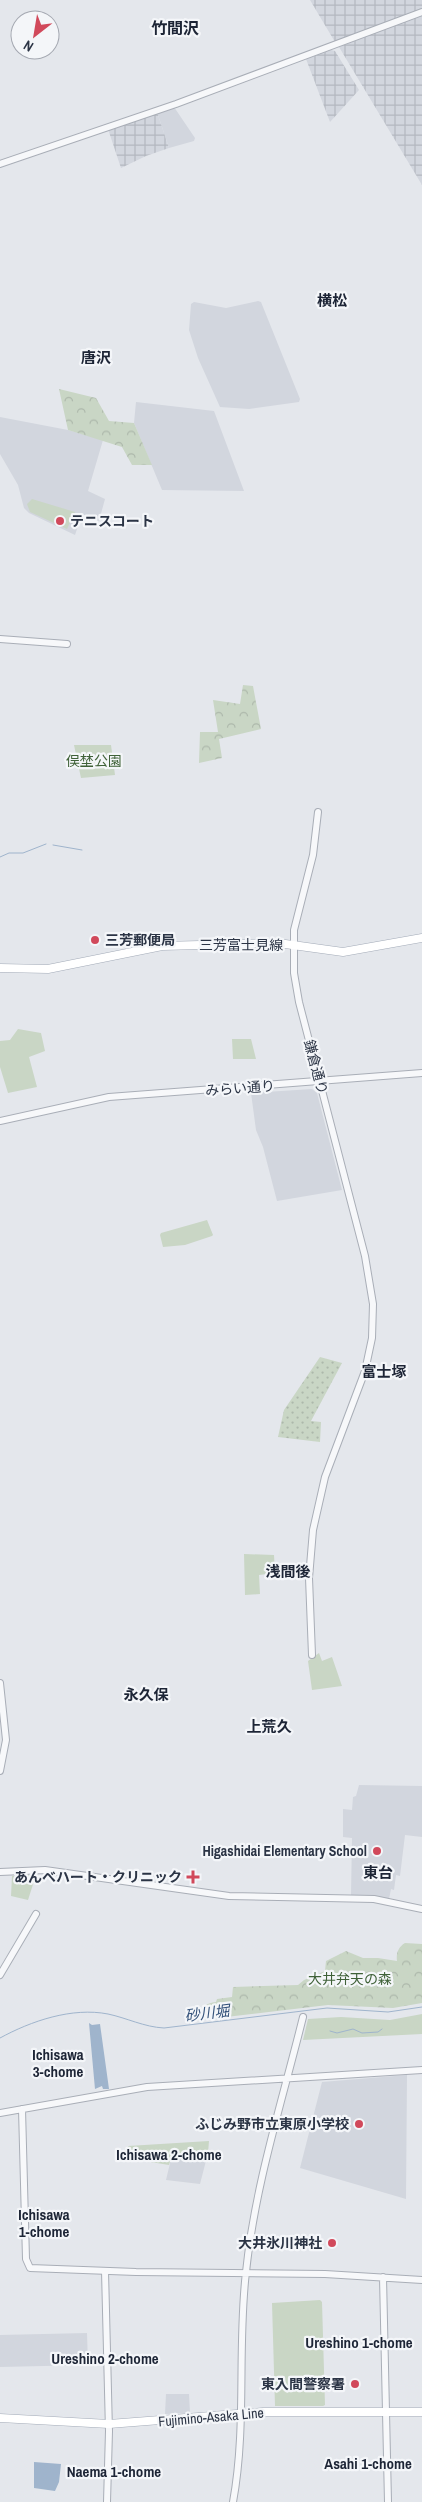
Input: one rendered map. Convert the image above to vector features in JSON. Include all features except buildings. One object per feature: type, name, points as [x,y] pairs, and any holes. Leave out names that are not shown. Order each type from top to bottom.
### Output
[{"type":"main road","name":"三芳富士見線","points":[[0,968],[48,969],[162,946],[273,943],[329,952],[353,952],[422,938]]},
{"type":"main road","name":"Fujimino-Asaka Line","points":[[0,2418],[31,2418],[109,2424],[241,2413],[422,2412]]},
{"type":"street","points":[[0,164],[176,104],[422,12]]},
{"type":"street","points":[[0,639],[68,644]]},
{"type":"street","name":"鎌倉通り","points":[[312,1655],[310,1559],[313,1527],[326,1477],[366,1367],[373,1321],[368,1272],[296,990],[292,945],[296,919],[314,846],[318,812]]},
{"type":"street","name":"みらい通り","points":[[0,1121],[58,1107],[117,1096],[320,1083],[422,1073]]},
{"type":"street","points":[[0,1683],[6,1727],[5,1754],[0,1772]]},
{"type":"street","points":[[0,1872],[45,1870],[224,1896],[374,1899],[422,1909]]},
{"type":"street","points":[[0,1975],[36,1914]]},
{"type":"street","points":[[233,2502],[241,2413],[245,2274],[259,2190],[302,2017]]},
{"type":"street","points":[[0,2113],[147,2087],[422,2070]]},
{"type":"street","points":[[22,2109],[27,2265],[30,2268],[105,2272],[383,2277],[422,2280]]},
{"type":"street","points":[[105,2272],[109,2424],[107,2502]]},
{"type":"street","points":[[383,2277],[388,2502]]},
{"type":"shaded area","points":[[310,0],[422,0],[422,9],[335,42]]},
{"type":"shaded area","points":[[422,15],[422,185],[339,47]]},
{"type":"shaded area","points":[[331,50],[335,51],[359,90],[330,122],[306,59]]},
{"type":"shaded area","points":[[174,107],[195,138],[194,141],[169,148],[157,112]]},
{"type":"shaded area","points":[[157,112],[169,148],[121,168],[108,129]]},
{"type":"shaded area","points":[[194,302],[226,308],[261,302],[300,399],[299,402],[249,409],[220,407],[198,358],[189,330],[191,304]]},
{"type":"shaded area","points":[[136,402],[214,411],[244,491],[162,490],[134,423]]},
{"type":"shaded area","points":[[0,417],[68,430],[103,440],[88,491],[105,499],[99,521],[82,514],[75,535],[29,513],[24,508],[18,485],[0,454]]},
{"type":"shaded area","points":[[312,1089],[317,1093],[342,1190],[277,1201],[263,1147],[256,1130],[251,1093]]},
{"type":"shaded area","name":"Higashidai Elementary School","points":[[359,1785],[422,1786],[422,1837],[405,1835],[400,1876],[396,1875],[394,1890],[391,1889],[389,1899],[351,1895],[352,1838],[343,1837],[343,1809],[352,1810],[353,1797],[356,1796]]},
{"type":"shaded area","name":"ふじみ野市立東原小学校","points":[[407,2075],[406,2199],[300,2168],[322,2082]]},
{"type":"shaded area","points":[[208,2153],[200,2184],[166,2180],[172,2155]]},
{"type":"shaded area","points":[[87,2333],[88,2365],[0,2367],[0,2335]]},
{"type":"shaded area","points":[[166,2394],[189,2394],[190,2413],[165,2414]]},
{"type":"green space","points":[[59,389],[96,398],[109,421],[134,423],[152,465],[132,465],[122,447],[68,430]]},
{"type":"green space","name":"テニスコート","points":[[32,499],[75,512],[67,529],[30,512],[27,504]]},
{"type":"green space","points":[[243,685],[253,686],[261,729],[219,739],[222,758],[199,763],[200,732],[218,732],[213,700],[240,704]]},
{"type":"green space","name":"俣埜公園","points":[[74,745],[111,745],[115,775],[81,778]]},
{"type":"green space","points":[[18,1029],[41,1033],[45,1051],[29,1057],[37,1087],[8,1093],[0,1067],[0,1041],[10,1040]]},
{"type":"green space","points":[[232,1039],[251,1039],[256,1059],[233,1059]]},
{"type":"green space","points":[[207,1220],[212,1236],[185,1245],[163,1247],[161,1233]]},
{"type":"green space","points":[[320,1357],[342,1363],[311,1421],[321,1422],[320,1442],[278,1437],[284,1410]]},
{"type":"green space","points":[[244,1554],[274,1555],[275,1573],[259,1575],[260,1594],[245,1595]]},
{"type":"green space","points":[[319,1653],[322,1661],[332,1657],[342,1686],[312,1690],[308,1661]]},
{"type":"green space","points":[[36,1875],[28,1900],[11,1896],[12,1876]]},
{"type":"green space","name":"大井弁天の森","points":[[405,1943],[422,1944],[422,2003],[393,2008],[328,2005],[192,2021],[188,2019],[190,2016],[200,2013],[208,2004],[216,2002],[217,1999],[232,1997],[233,1987],[298,1985],[304,1980],[325,1971],[326,1961],[346,1951],[363,1958],[397,1961],[398,1951]]},
{"type":"green space","points":[[422,2014],[422,2034],[303,2040],[308,2019],[341,2017],[390,2020]]},
{"type":"green space","points":[[209,2141],[208,2153],[172,2155],[169,2165],[126,2158],[128,2146]]},
{"type":"green space","points":[[320,2300],[322,2302],[325,2405],[275,2406],[272,2303]]},
{"type":"water","points":[[89,2023],[92,2025],[100,2024],[109,2089],[103,2089],[102,2086],[95,2089]]},
{"type":"water","points":[[34,2462],[61,2464],[59,2482],[55,2491],[34,2488]]},
{"type":"waterway","points":[[0,857],[9,853],[23,853],[46,844]]},
{"type":"waterway","points":[[53,845],[82,850]]},
{"type":"waterway","name":"砂川堀","points":[[0,2038],[38,2021],[80,2012],[108,2014],[149,2026],[164,2028],[327,2008],[388,2012],[422,2007]]},
{"type":"waterway","points":[[330,2031],[337,2033],[353,2029],[362,2033],[378,2032],[382,2029]]},
{"type":"place","name":"テニスコート","points":[[60,521]]},
{"type":"place","name":"三芳郵便局","points":[[95,940]]},
{"type":"place","name":"Higashidai Elementary School","points":[[377,1851]]},
{"type":"place","name":"あんべハート・クリニック","points":[[193,1877]]},
{"type":"place","name":"ふじみ野市立東原小学校","points":[[359,2124]]},
{"type":"place","name":"大井氷川神社","points":[[332,2243]]},
{"type":"place","name":"東入間警察署","points":[[355,2384]]},
{"type":"district","name":"竹間沢","points":[[175,28]]},
{"type":"district","name":"横松","points":[[332,300]]},
{"type":"district","name":"唐沢","points":[[96,357]]},
{"type":"district","name":"富士塚","points":[[384,1371]]},
{"type":"district","name":"浅間後","points":[[288,1571]]},
{"type":"district","name":"永久保","points":[[146,1694]]},
{"type":"district","name":"上荒久","points":[[269,1726]]},
{"type":"district","name":"東台","points":[[378,1872]]},
{"type":"district","name":"Ichisawa 3-chome","points":[[58,2062]]},
{"type":"district","name":"Ichisawa 2-chome","points":[[169,2154]]},
{"type":"district","name":"Ichisawa 1-chome","points":[[44,2222]]},
{"type":"district","name":"Ureshino 1-chome","points":[[359,2342]]},
{"type":"district","name":"Ureshino 2-chome","points":[[105,2358]]},
{"type":"district","name":"Asahi 1-chome","points":[[368,2463]]},
{"type":"district","name":"Naema 1-chome","points":[[114,2471]]}]
